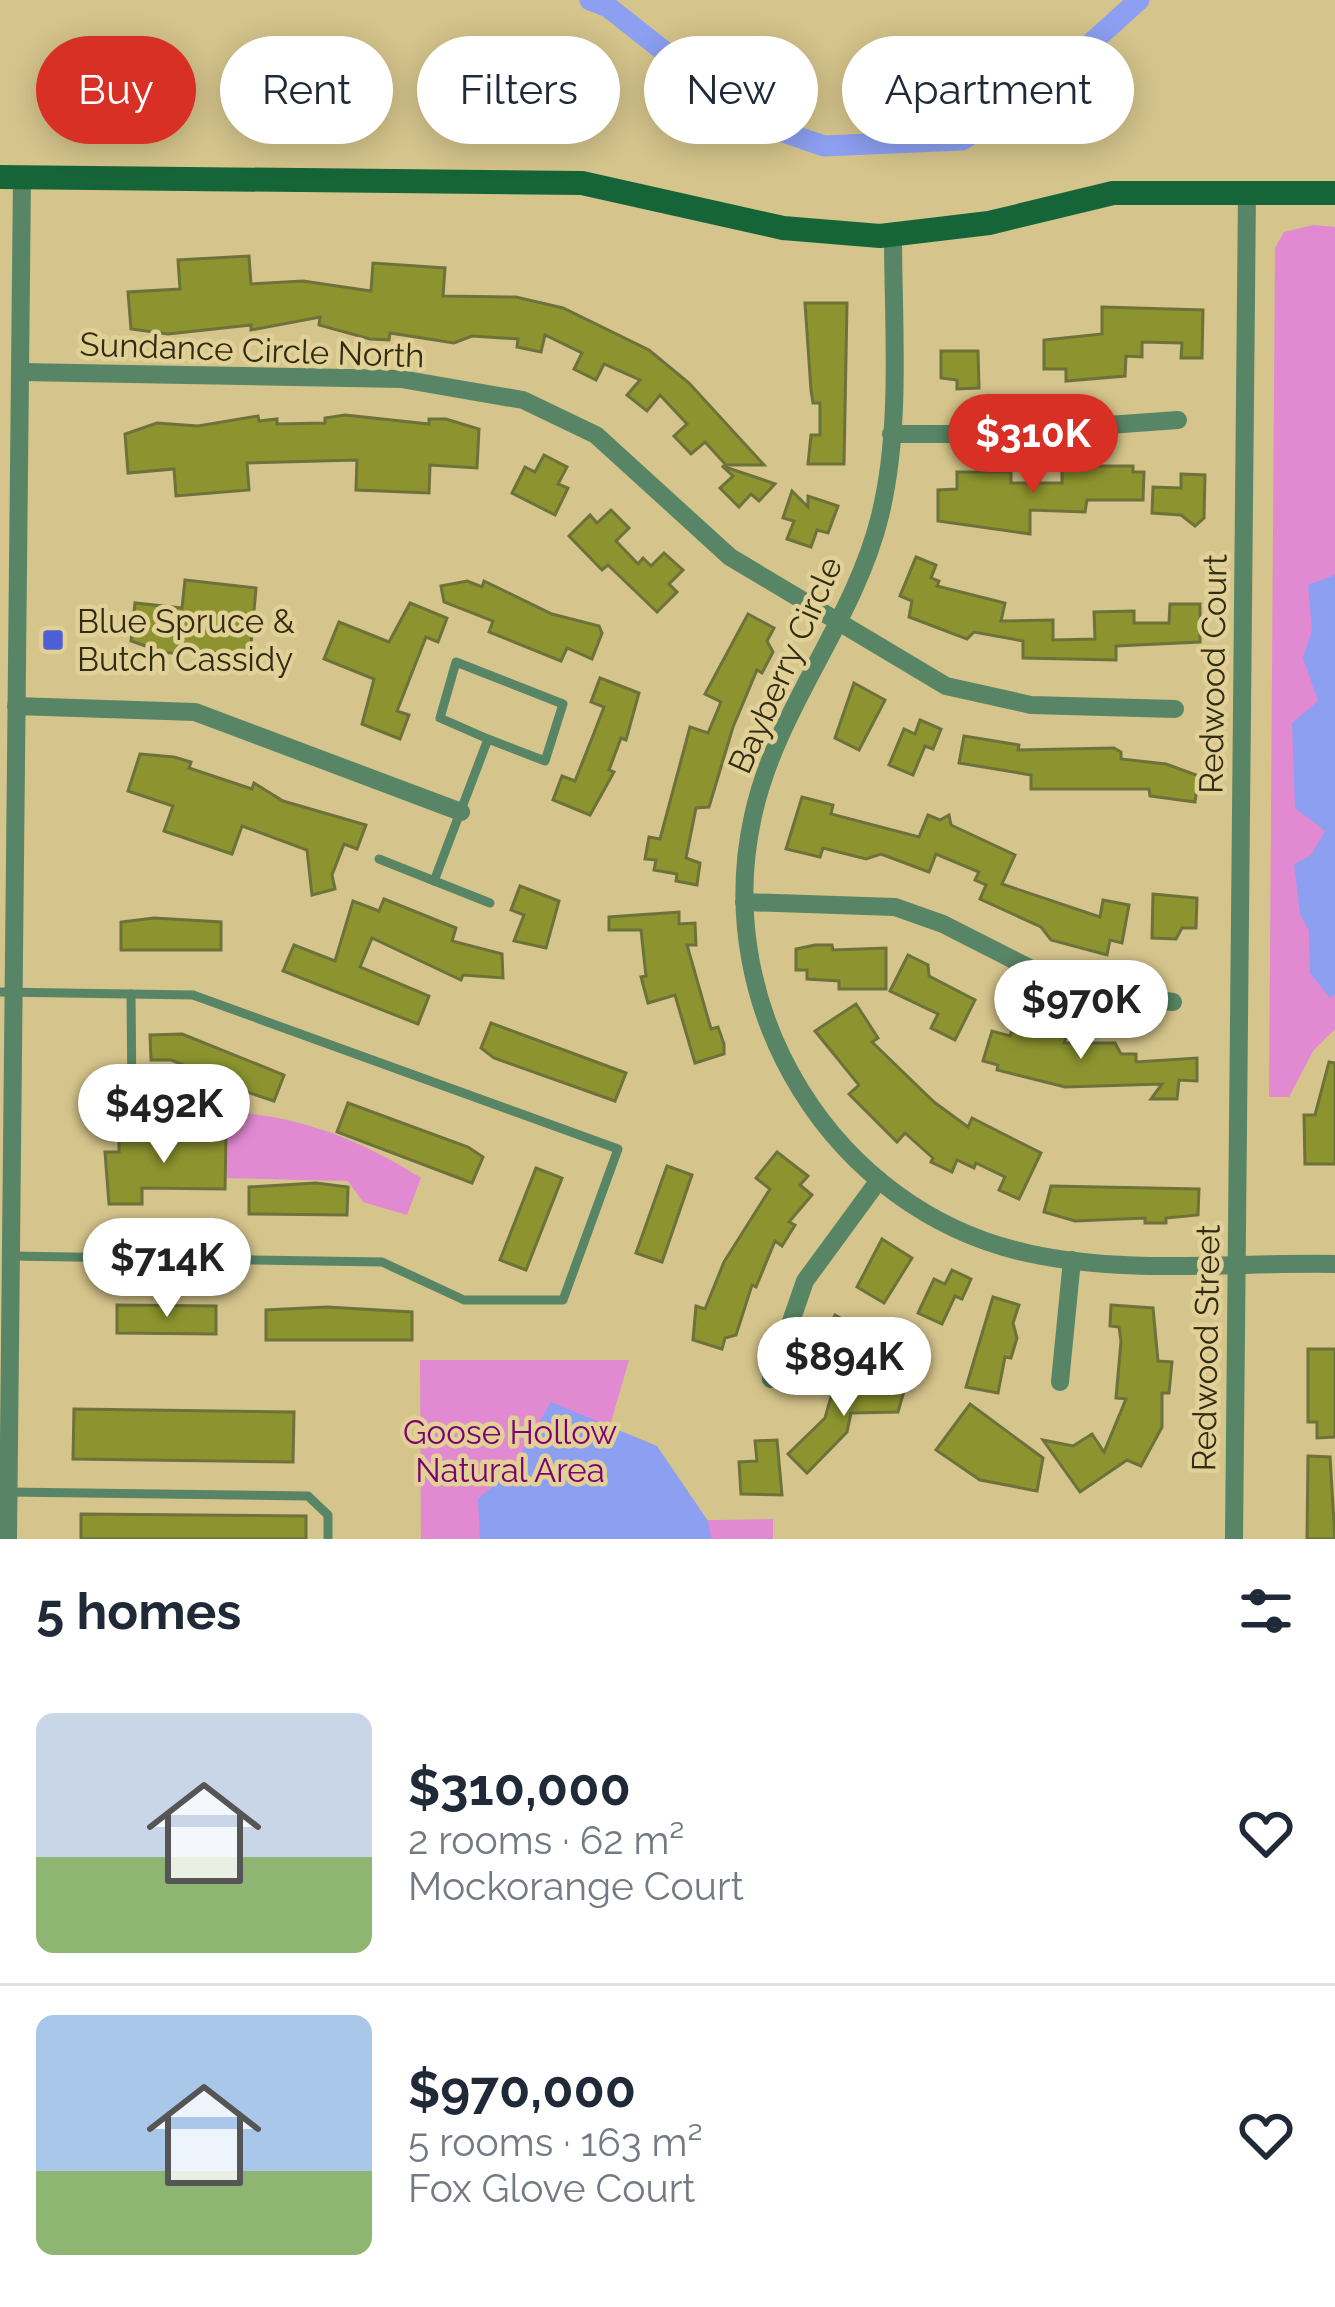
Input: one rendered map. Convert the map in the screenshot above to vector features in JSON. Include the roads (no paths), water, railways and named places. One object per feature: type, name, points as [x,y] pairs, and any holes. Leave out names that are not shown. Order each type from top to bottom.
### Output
[{"type":"main road","points":[[11,177],[582,183],[783,228],[893,235],[989,223],[1113,193],[1335,193]]},
{"type":"street","points":[[8,1539],[4,1383],[11,1256],[6,1204],[7,992],[20,372],[11,177]]},
{"type":"street","name":"Redwood Court","points":[[1238,1157],[1247,190]]},
{"type":"street","name":"Bayberry Circle","points":[[893,235],[891,434],[879,522],[838,622],[765,772],[753,816],[744,902],[749,961],[780,1056],[829,1132],[879,1180],[944,1224],[986,1241],[1072,1260],[1335,1264]]},
{"type":"street","name":"Sundance Circle North","points":[[20,372],[401,380],[523,400],[596,436],[718,548],[919,671],[973,696],[1031,705],[1174,709]]},
{"type":"street","points":[[891,434],[983,434],[1178,420]]},
{"type":"street","points":[[16,706],[195,712],[461,812]]},
{"type":"street","points":[[744,902],[895,907],[943,924],[1065,986],[1173,1002]]},
{"type":"street","name":"Redwood Street","points":[[1234,1539],[1238,1157]]},
{"type":"street","points":[[771,1379],[805,1281],[879,1180]]},
{"type":"street","points":[[1060,1382],[1072,1260]]},
{"type":"lane","points":[[456,662],[563,704],[545,761],[488,739],[440,718],[456,662]]},
{"type":"lane","points":[[434,881],[488,739]]},
{"type":"lane","points":[[379,859],[490,903]]},
{"type":"lane","points":[[7,992],[193,994],[618,1149],[563,1300],[464,1300],[382,1262],[11,1256]]},
{"type":"lane","points":[[131,994],[132,1101]]},
{"type":"lane","points":[[8,1492],[308,1496],[328,1515],[328,1539]]},
{"type":"water","points":[[1335,575],[1335,994],[1330,998],[1310,973],[1309,931],[1300,914],[1294,864],[1311,855],[1325,831],[1295,808],[1292,723],[1318,701],[1303,658],[1312,630],[1308,585]]},
{"type":"water","points":[[551,1402],[657,1446],[708,1521],[711,1539],[480,1539],[478,1499],[512,1469]]},
{"type":"waterway","points":[[590,0],[608,7],[754,122],[824,146],[962,140],[1030,98],[1139,0]]},
{"type":"place","name":"Blue Spruce & Butch Cassidy","points":[[53,640]]},
{"type":"park label","name":"Goose Hollow Natural Area","points":[[510,1451]]}]
